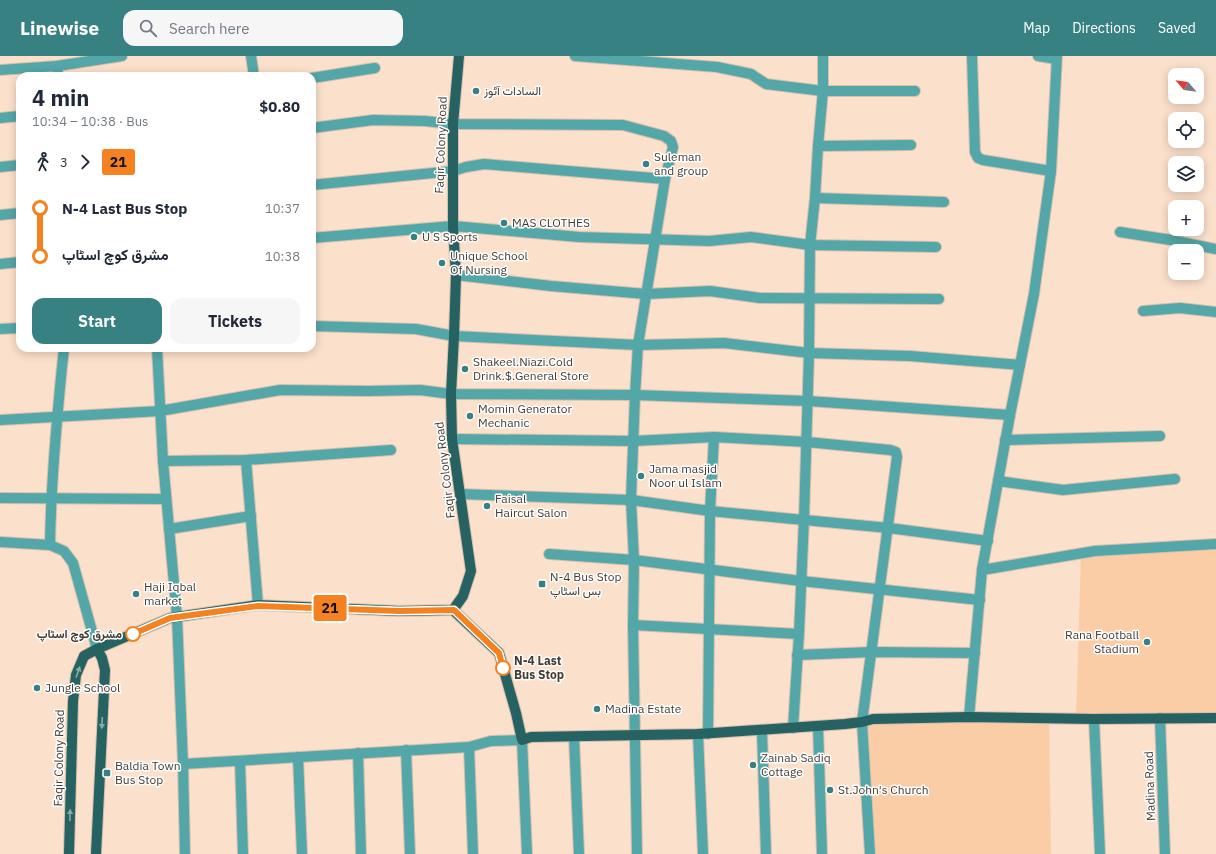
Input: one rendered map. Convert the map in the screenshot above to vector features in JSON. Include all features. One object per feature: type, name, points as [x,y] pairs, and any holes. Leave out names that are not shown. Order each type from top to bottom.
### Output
[{"type":"main road","name":"Faqir Colony Road","points":[[69,854],[73,701],[76,675],[84,656],[170,618],[258,606],[399,611],[454,610],[463,596],[471,571],[452,440],[451,394],[456,275],[453,226],[453,124],[459,56]]},
{"type":"main road","points":[[454,610],[499,653],[522,740],[531,738],[703,734],[818,726],[862,722],[873,719],[969,717],[1094,719],[1216,718]]},
{"type":"main road","points":[[96,854],[105,670],[102,658],[97,649]]},
{"type":"street","points":[[0,70],[58,71],[122,56]]},
{"type":"street","points":[[251,56],[253,72]]},
{"type":"street","points":[[575,56],[717,67],[751,74],[766,84],[823,91],[916,91]]},
{"type":"street","points":[[793,728],[799,634],[807,442],[810,245],[823,91],[823,56]]},
{"type":"street","points":[[972,56],[975,152],[978,158],[1051,171]]},
{"type":"street","points":[[969,717],[982,570],[1005,440],[1034,294],[1051,171],[1056,57],[1038,56]]},
{"type":"street","points":[[316,77],[375,68]]},
{"type":"street","points":[[0,118],[16,116]]},
{"type":"street","points":[[316,127],[373,120],[425,121],[453,124],[623,126],[664,136],[671,141],[673,147],[665,179],[638,345],[635,395],[631,500],[634,560],[633,625],[637,854]]},
{"type":"street","points":[[818,146],[911,145]]},
{"type":"street","points":[[316,185],[453,171],[484,164],[665,179]]},
{"type":"street","points":[[0,167],[16,165]]},
{"type":"street","points":[[815,198],[944,202]]},
{"type":"street","points":[[0,215],[16,213]]},
{"type":"street","points":[[316,238],[453,226],[579,237],[655,238],[709,241],[751,238],[810,245],[936,248]]},
{"type":"street","points":[[1120,232],[1216,249]]},
{"type":"street","points":[[0,264],[16,262]]},
{"type":"street","points":[[456,275],[551,286],[646,294],[710,291],[760,298],[939,299]]},
{"type":"street","points":[[1144,311],[1180,308],[1216,312]]},
{"type":"street","points":[[316,326],[416,329],[454,336],[638,345],[724,343],[809,353],[910,356],[1020,366]]},
{"type":"street","points":[[0,329],[16,328]]},
{"type":"street","points":[[50,545],[51,498],[64,352]]},
{"type":"street","points":[[156,352],[163,461],[177,617],[185,854]]},
{"type":"street","points":[[0,420],[160,411],[280,390],[420,390],[451,394],[635,395],[808,401],[1010,415]]},
{"type":"street","points":[[1005,440],[1160,436]]},
{"type":"street","points":[[452,440],[633,441],[714,437],[807,442],[890,450],[896,452],[897,457],[889,528],[862,722],[870,854]]},
{"type":"street","points":[[703,854],[703,734],[709,630],[710,511],[714,437]]},
{"type":"street","points":[[163,461],[246,460],[391,450]]},
{"type":"street","points":[[246,460],[258,606]]},
{"type":"street","points":[[998,481],[1063,490],[1175,479]]},
{"type":"street","points":[[460,494],[631,500],[710,511],[889,528],[988,541]]},
{"type":"street","points":[[0,498],[166,499]]},
{"type":"street","points":[[169,529],[251,516]]},
{"type":"street","points":[[0,542],[50,545],[64,551],[74,563],[97,649]]},
{"type":"street","points":[[982,570],[1094,551],[1216,544]]},
{"type":"street","points":[[549,554],[634,560],[801,581],[980,600]]},
{"type":"street","points":[[633,625],[799,634]]},
{"type":"street","points":[[797,655],[872,652],[975,653]]},
{"type":"street","name":"Madina Road","points":[[1160,718],[1165,854]]},
{"type":"street","points":[[1094,719],[1100,854]]},
{"type":"street","points":[[818,726],[822,854]]},
{"type":"street","points":[[762,730],[766,854]]},
{"type":"street","points":[[574,737],[579,854]]},
{"type":"street","points":[[183,764],[469,747],[491,741],[522,740],[527,854]]},
{"type":"street","points":[[469,747],[473,854]]},
{"type":"street","points":[[406,750],[410,854]]},
{"type":"street","points":[[358,753],[361,854]]},
{"type":"street","points":[[298,757],[302,854]]},
{"type":"street","points":[[240,761],[243,854]]},
{"type":"shaded area","name":"Rana Football Stadium","points":[[1216,544],[1216,716],[1076,719],[1081,553]]},
{"type":"shaded area","points":[[1049,720],[1051,854],[876,854],[868,724]]},
{"type":"bus line","name":"21","points":[[133,634],[170,618],[258,606],[399,611],[454,610],[499,653],[503,668]]},
{"type":"place","name":"السادات آٹوز","points":[[476,91]]},
{"type":"place","name":"Suleman and group","points":[[646,164]]},
{"type":"place","name":"MAS CLOTHES","points":[[504,223]]},
{"type":"place","name":"U S Sports","points":[[414,237]]},
{"type":"place","name":"Unique School Of Nursing","points":[[442,263]]},
{"type":"place","name":"Shakeel.Niazi.Cold Drink.$.General Store","points":[[465,369]]},
{"type":"place","name":"Momin Generator Mechanic","points":[[470,416]]},
{"type":"place","name":"Jama masjid Noor ul Islam","points":[[641,476]]},
{"type":"place","name":"Faisal Haircut Salon","points":[[487,506]]},
{"type":"place","name":"N-4 Bus Stop بس اسٹاپ","points":[[542,584]]},
{"type":"place","name":"Haji Iqbal market","points":[[136,594]]},
{"type":"place","name":"مشرق کوچ اسٹاپ","points":[[133,634]]},
{"type":"place","name":"Rana Football Stadium","points":[[1147,642]]},
{"type":"place","name":"N-4 Last Bus Stop","points":[[503,668]]},
{"type":"place","name":"Jungle School","points":[[37,688]]},
{"type":"place","name":"Madina Estate","points":[[597,709]]},
{"type":"place","name":"Zainab Sadiq Cottage","points":[[753,765]]},
{"type":"place","name":"Baldia Town Bus Stop","points":[[107,773]]},
{"type":"place","name":"St.John's Church","points":[[830,790]]}]
